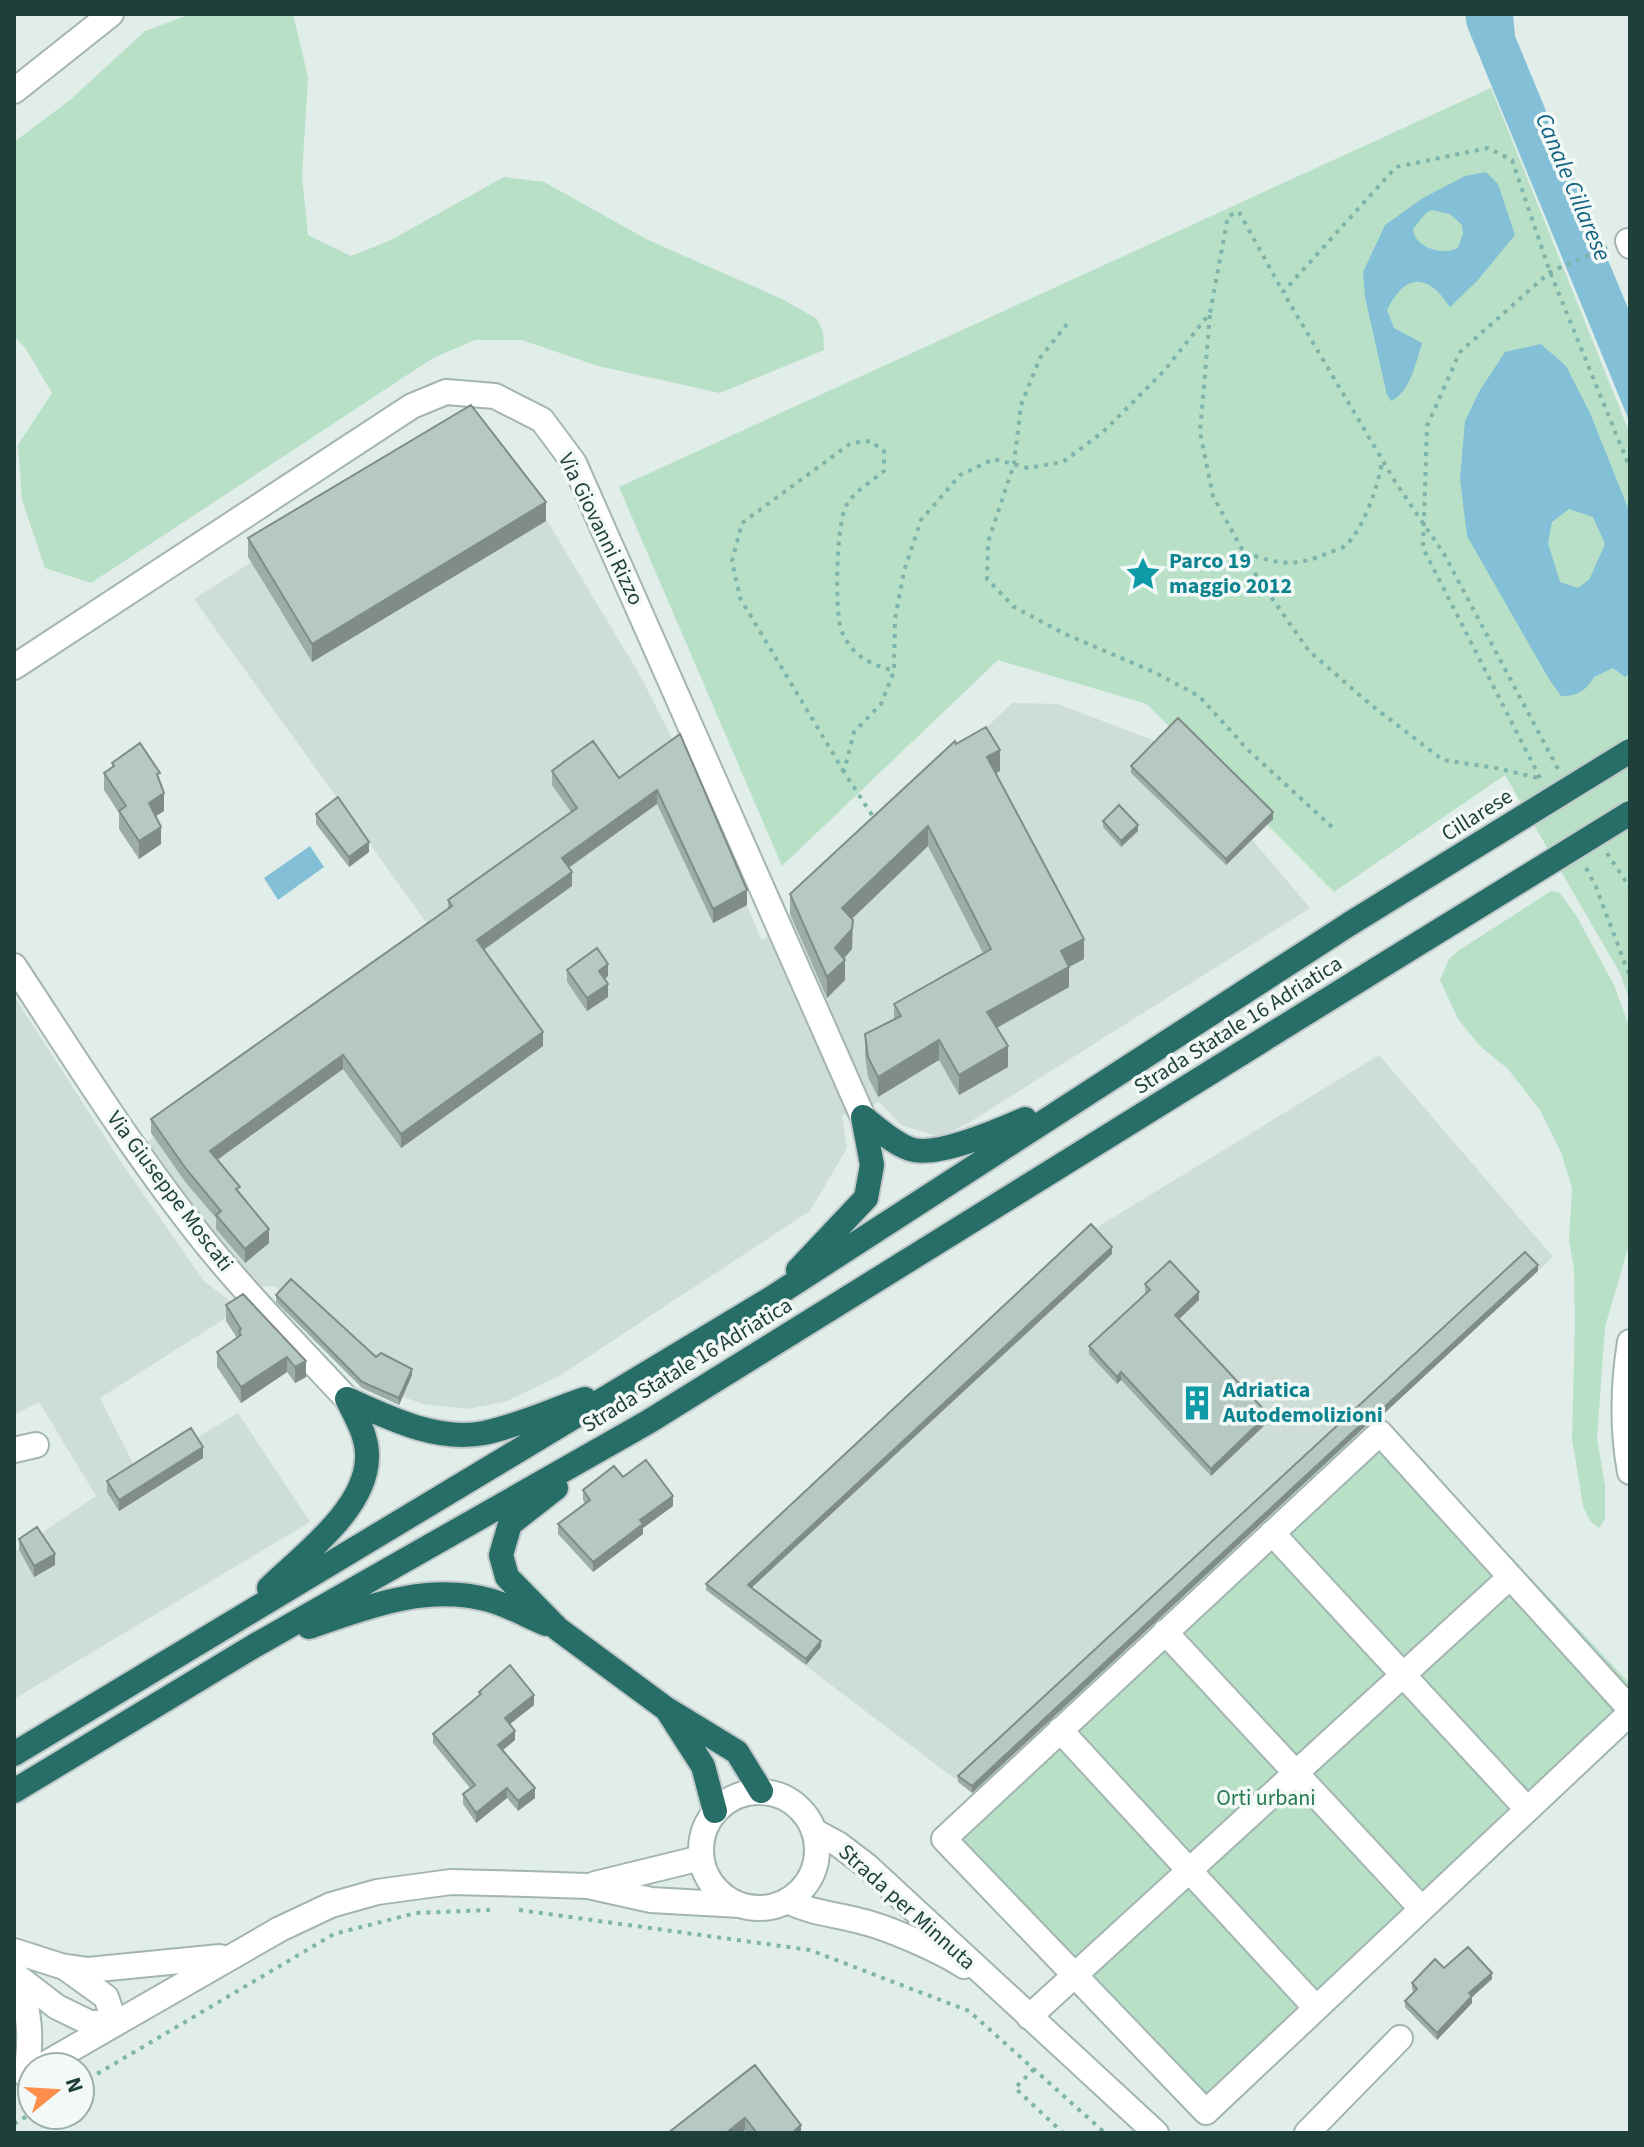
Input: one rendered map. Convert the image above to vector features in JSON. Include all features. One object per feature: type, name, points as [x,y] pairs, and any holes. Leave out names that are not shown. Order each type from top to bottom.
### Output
[{"type":"highway","name":"Cillarese","points":[[1351,923],[1625,744]]},
{"type":"highway","name":"Strada Statale 16 Adriatica","points":[[14,1791],[254,1646],[648,1422],[1630,813]]},
{"type":"highway","name":"Strada Statale 16 Adriatica","points":[[17,1751],[770,1299],[1351,923]]},
{"type":"highway","points":[[863,1117],[912,1150],[943,1148],[994,1134],[1097,1087]]},
{"type":"highway","points":[[770,1299],[866,1198],[872,1165],[863,1117]]},
{"type":"highway","points":[[347,1399],[388,1418],[438,1433],[483,1433],[629,1384]]},
{"type":"highway","points":[[235,1619],[340,1521],[357,1493],[367,1458],[362,1428],[347,1399]]},
{"type":"highway","points":[[648,1422],[510,1524],[501,1555],[507,1577],[558,1629],[665,1708],[737,1752],[761,1791]]},
{"type":"highway","points":[[254,1646],[402,1597],[433,1593],[489,1600],[558,1629]]},
{"type":"highway","points":[[665,1708],[703,1766],[715,1811]]},
{"type":"street","points":[[14,91],[111,14]]},
{"type":"street","name":"Via Giovanni Rizzo","points":[[14,667],[412,406],[446,392],[495,396],[542,420],[574,463],[863,1117]]},
{"type":"street","points":[[1625,744],[1630,760]]},
{"type":"street","name":"Via Giuseppe Moscati","points":[[14,966],[112,1114],[192,1227],[239,1284],[347,1399]]},
{"type":"street","points":[[1630,1342],[1623,1381],[1625,1445],[1630,1472]]},
{"type":"street","points":[[1380,1433],[1630,1711],[1206,2112],[944,1839],[1272,1533],[1380,1433]]},
{"type":"street","points":[[1272,1533],[1527,1809]]},
{"type":"street","points":[[1029,2017],[1509,1578]]},
{"type":"street","points":[[1165,1632],[1421,1908]]},
{"type":"street","points":[[1060,1730],[1316,2008]]},
{"type":"street","points":[[67,2051],[280,1929],[331,1905],[377,1892],[451,1882],[588,1886],[651,1900],[772,1907],[787,1901],[803,1888],[813,1871],[817,1851],[808,1818],[787,1799],[761,1791],[736,1796],[715,1811],[706,1825],[701,1841],[701,1858],[706,1874],[726,1898],[740,1905]]},
{"type":"street","name":"Strada per Minnuta","points":[[814,1831],[867,1866],[1156,2133]]},
{"type":"street","points":[[588,1886],[701,1858]]},
{"type":"street","name":"Strada per Minnuta","points":[[787,1901],[811,1912],[863,1921],[950,1957],[996,1987]]},
{"type":"street","points":[[14,1951],[61,1966],[88,1970],[231,1956]]},
{"type":"street","points":[[61,1966],[106,1997],[115,2023]]},
{"type":"street","points":[[16,1975],[57,2007],[90,2023],[115,2023]]},
{"type":"street","points":[[16,1975],[28,2006],[30,2051]]},
{"type":"street","points":[[1307,2133],[1400,2038]]},
{"type":"path","points":[[1283,292],[1396,167],[1488,148],[1512,160],[1550,272],[1630,468]]},
{"type":"path","points":[[1563,777],[1444,554],[1424,524],[1382,460],[1239,212],[1228,216],[1210,313],[1200,432],[1213,496],[1257,577],[1309,651],[1371,705],[1443,760],[1541,778],[1423,548],[1424,524],[1427,426],[1460,352],[1550,272],[1626,243]]},
{"type":"path","points":[[844,772],[854,732],[881,704],[894,671],[895,619],[921,520],[960,475],[994,459],[1028,468],[1063,462],[1103,432],[1164,371],[1210,313]]},
{"type":"path","points":[[1067,324],[1040,358],[1021,405],[1014,464],[988,542],[987,579],[1014,607],[1199,696],[1247,749],[1333,828]]},
{"type":"path","points":[[872,815],[740,598],[732,561],[742,523],[851,443],[870,441],[884,451],[884,471],[845,505],[839,542],[837,589],[841,631],[863,661],[894,671]]},
{"type":"path","points":[[1243,551],[1271,563],[1310,562],[1346,546],[1378,486],[1382,460]]},
{"type":"path","points":[[1603,846],[1630,888]]},
{"type":"path","points":[[1582,860],[1596,887],[1630,977]]},
{"type":"path","points":[[96,2074],[334,1934],[416,1913],[493,1909]]},
{"type":"path","points":[[508,1909],[810,1950],[969,2011],[1105,2133]]},
{"type":"path","points":[[1034,2069],[1015,2088],[1063,2133]]},
{"type":"shaded area","points":[[469,423],[546,519],[641,677],[697,788],[762,941],[1012,703],[1058,704],[1176,749],[1310,908],[970,1122],[940,1137],[901,1125],[879,1102],[842,1116],[847,1148],[810,1211],[559,1376],[505,1402],[467,1409],[423,1404],[355,1379],[275,1286],[254,1287],[146,1143],[433,932],[194,599]]},
{"type":"shaded area","points":[[14,996],[121,1162],[204,1281],[240,1309],[100,1398],[138,1473],[238,1413],[310,1522],[14,1699],[14,1552],[96,1496],[39,1402],[14,1415]]},
{"type":"shaded area","points":[[1379,1055],[1553,1257],[975,1794],[712,1595],[1091,1231]]},
{"type":"green space","points":[[191,14],[293,14],[308,77],[302,176],[308,235],[351,256],[391,240],[504,177],[544,182],[648,240],[782,299],[817,319],[823,332],[824,350],[720,393],[598,366],[522,340],[475,340],[433,358],[91,583],[45,568],[22,500],[18,445],[52,393],[26,349],[14,336],[14,142],[70,100],[145,31]]},
{"type":"green space","name":"Parco 19 maggio 2012","points":[[1491,88],[1630,434],[1630,1001],[1620,973],[1505,775],[1334,892],[1147,704],[998,660],[782,866],[619,487]]},
{"type":"green space","points":[[1551,891],[1560,893],[1577,917],[1614,985],[1630,1029],[1630,1241],[1605,1327],[1597,1438],[1605,1486],[1605,1519],[1599,1528],[1590,1521],[1583,1506],[1572,1438],[1575,1323],[1574,1269],[1569,1241],[1572,1188],[1561,1152],[1540,1110],[1508,1069],[1480,1046],[1458,1019],[1440,980],[1449,959],[1458,951]]},
{"type":"green space","name":"Orti urbani","points":[[1382,1419],[1630,1684],[1630,1728],[1207,2125],[933,1837]]},
{"type":"water","name":"Canale Cillarese","points":[[1465,14],[1513,14],[1515,36],[1630,313],[1630,423],[1467,26]]},
{"type":"water","points":[[1486,172],[1498,184],[1515,235],[1477,281],[1450,307],[1437,291],[1424,283],[1410,283],[1395,297],[1387,310],[1394,328],[1422,343],[1408,384],[1391,401],[1387,395],[1365,297],[1363,272],[1385,225],[1423,198],[1465,176]],"holes":[[[1432,210],[1450,214],[1462,225],[1458,248],[1438,251],[1424,245],[1415,236],[1413,229],[1426,213]]]},
{"type":"water","points":[[1541,344],[1566,366],[1590,413],[1630,513],[1630,674],[1625,677],[1613,668],[1594,677],[1588,686],[1572,695],[1561,696],[1549,679],[1467,536],[1460,479],[1465,421],[1480,390],[1505,352]],"holes":[[[1569,509],[1593,517],[1605,544],[1589,580],[1578,588],[1560,582],[1548,543],[1552,522]]]},
{"type":"water","points":[[310,846],[324,867],[278,900],[264,878]]},
{"type":"building","points":[[471,405],[546,502],[312,644],[248,538]]},
{"type":"building","points":[[1178,718],[1273,812],[1226,859],[1131,766]]},
{"type":"building","points":[[986,727],[1000,750],[987,757],[1084,939],[1061,951],[1069,967],[987,1012],[1008,1046],[959,1075],[939,1040],[878,1077],[868,1057],[865,1034],[901,1016],[894,1004],[991,949],[928,826],[842,908],[853,920],[852,929],[835,948],[845,960],[827,977],[790,894],[955,741],[956,744]]},
{"type":"building","points":[[680,734],[747,890],[713,909],[657,790],[562,858],[572,872],[477,940],[543,1032],[401,1134],[343,1055],[210,1151],[269,1229],[245,1249],[216,1215],[221,1211],[186,1169],[151,1119],[452,906],[448,900],[577,808],[552,771],[565,761],[593,741],[619,778]]},
{"type":"building","points":[[140,743],[160,773],[157,774],[164,793],[149,803],[161,827],[139,841],[119,811],[126,806],[104,773],[114,766],[112,763]]},
{"type":"building","points":[[338,797],[369,842],[349,857],[316,814]]},
{"type":"building","points":[[1119,805],[1138,825],[1121,841],[1103,821]]},
{"type":"building","points":[[597,948],[608,964],[599,971],[608,984],[587,998],[567,970]]},
{"type":"building","points":[[1091,1224],[1112,1247],[748,1585],[821,1641],[806,1659],[706,1584]]},
{"type":"building","points":[[1525,1252],[1538,1265],[1379,1412],[1370,1416],[972,1786],[958,1776]]},
{"type":"building","name":"Adriatica Autodemolizioni","points":[[1170,1261],[1199,1292],[1175,1315],[1268,1414],[1211,1469],[1121,1372],[1117,1377],[1089,1346],[1150,1290],[1145,1284]]},
{"type":"building","points":[[291,1279],[376,1357],[381,1353],[412,1369],[399,1398],[362,1382],[276,1295]]},
{"type":"building","points":[[243,1294],[306,1361],[295,1367],[287,1357],[241,1387],[217,1352],[241,1335],[241,1329],[226,1305]]},
{"type":"building","points":[[191,1428],[203,1447],[119,1500],[107,1481]]},
{"type":"building","points":[[646,1460],[673,1496],[640,1520],[643,1524],[593,1562],[558,1524],[590,1500],[583,1490],[614,1466],[623,1477]]},
{"type":"building","points":[[37,1527],[55,1554],[34,1566],[19,1539]]},
{"type":"building","points":[[510,1665],[534,1695],[505,1718],[515,1731],[498,1745],[535,1788],[518,1801],[507,1788],[476,1813],[463,1794],[475,1785],[433,1734]]},
{"type":"building","points":[[1468,1947],[1492,1973],[1469,1993],[1472,1996],[1437,2033],[1405,2001],[1417,1989],[1412,1983],[1435,1959],[1444,1968]]},
{"type":"building","points":[[755,2065],[801,2125],[792,2133],[757,2133],[745,2118],[726,2133],[668,2133]]},
{"type":"place","name":"Parco 19 maggio 2012","points":[[1143,574]]},
{"type":"place","name":"Adriatica Autodemolizioni","points":[[1197,1403]]}]
